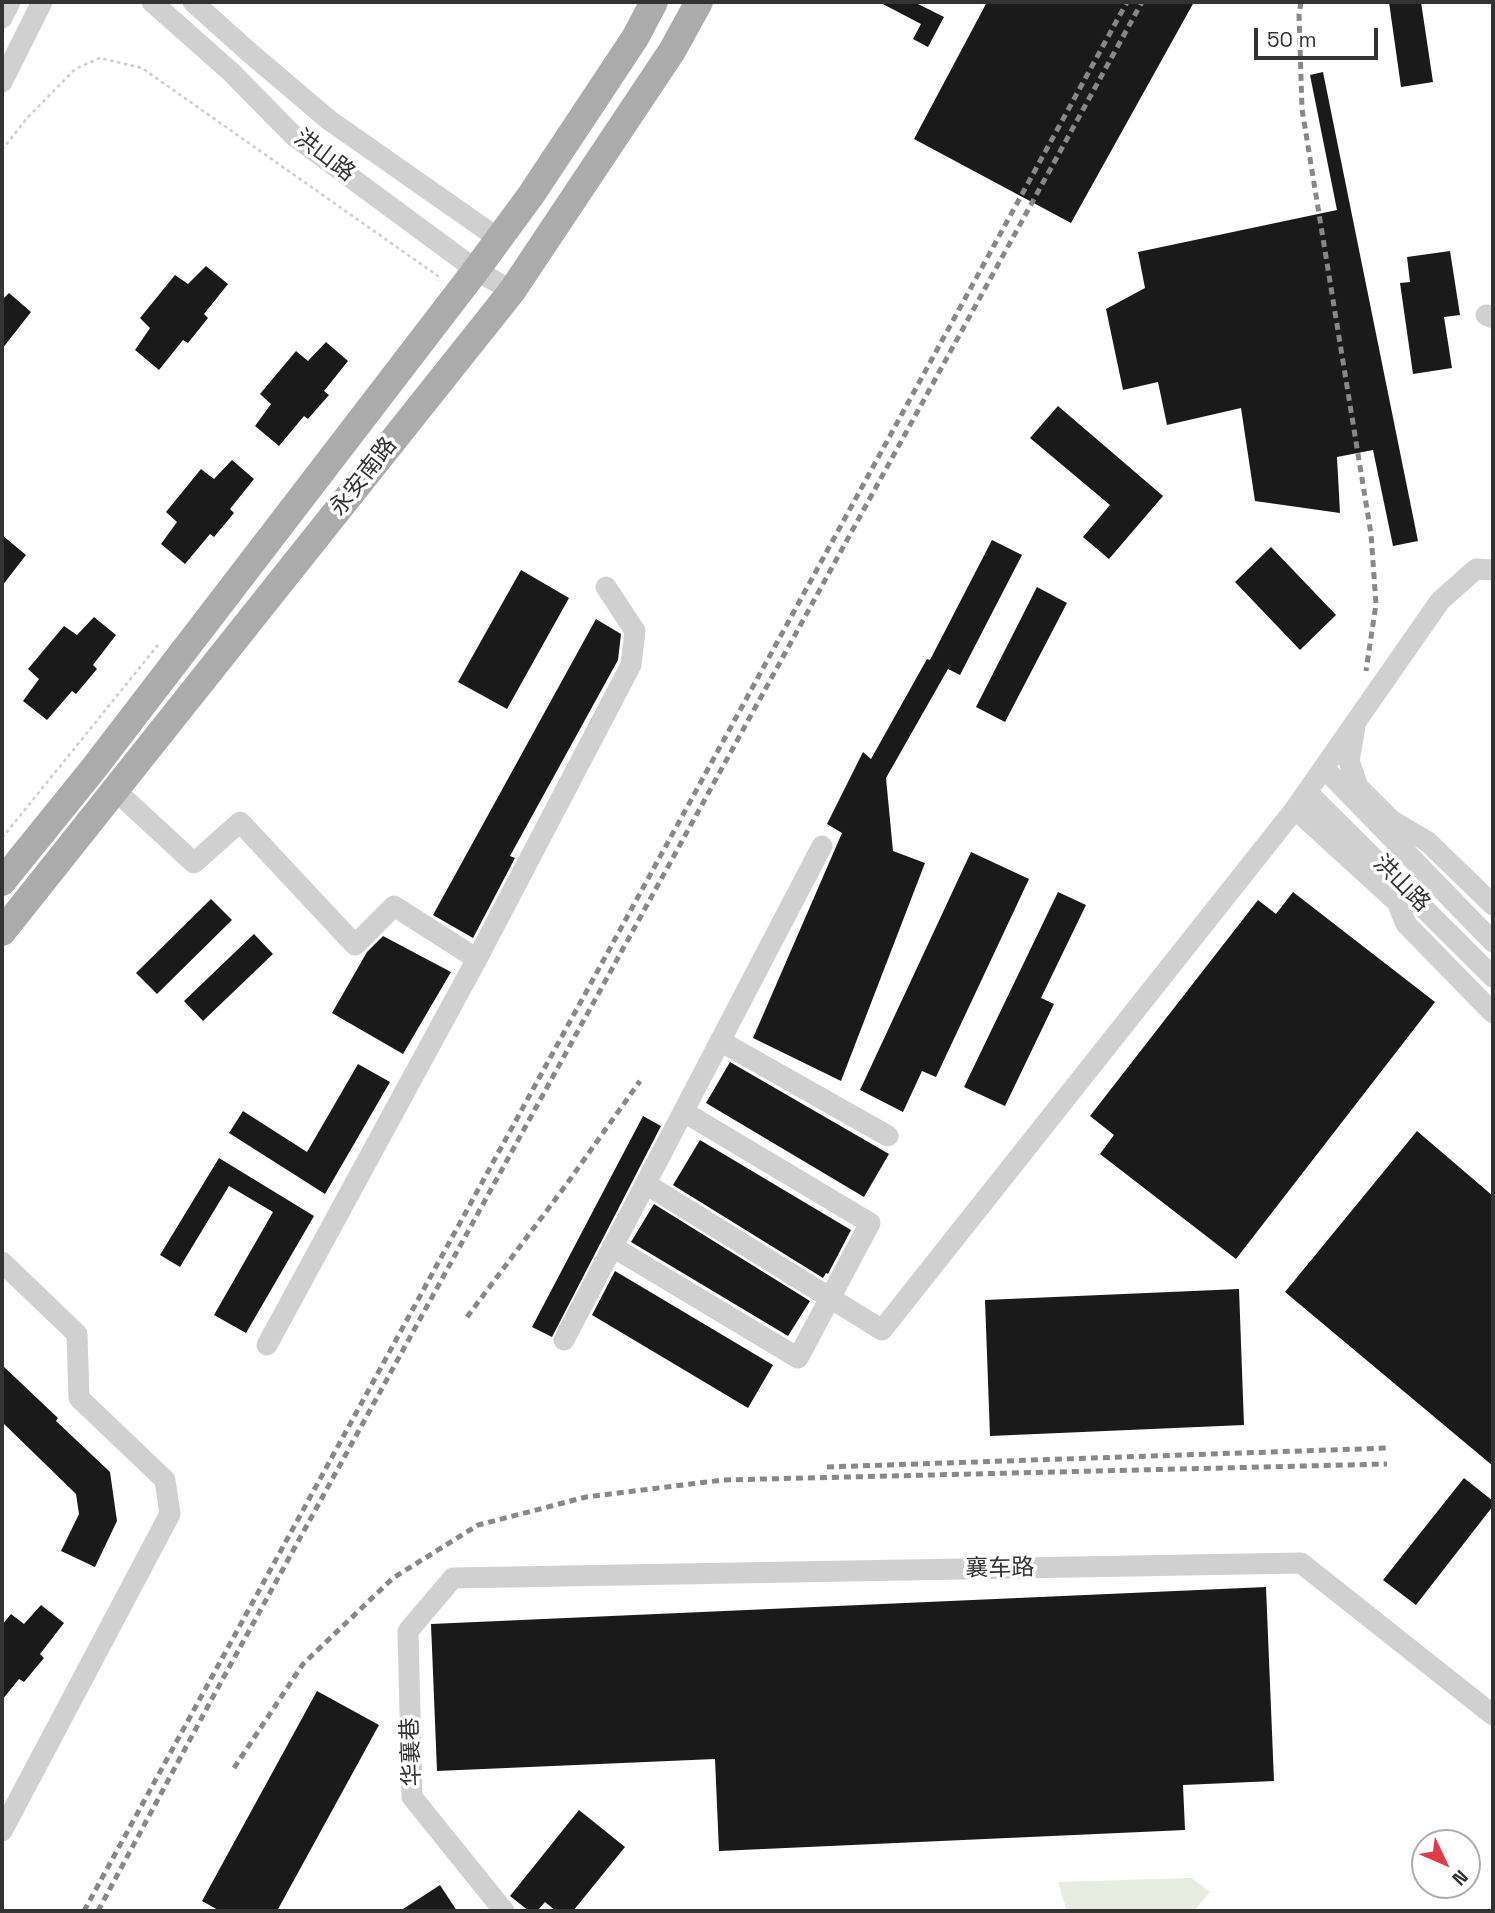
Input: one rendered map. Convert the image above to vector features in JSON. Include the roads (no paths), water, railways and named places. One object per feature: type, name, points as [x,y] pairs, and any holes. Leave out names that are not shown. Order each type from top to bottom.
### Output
[{"type":"main road","name":"永安南路","points":[[2,882],[94,768],[499,239],[635,38],[654,2]]},
{"type":"main road","name":"永安南路","points":[[2,932],[512,291],[672,51],[699,2]]},
{"type":"street","points":[[2,18],[10,2]]},
{"type":"street","points":[[2,82],[42,2]]},
{"type":"street","name":"洪山路","points":[[152,2],[231,72],[293,135],[476,270],[512,291]]},
{"type":"street","name":"洪山路","points":[[193,2],[328,120],[499,239]]},
{"type":"street","points":[[646,1184],[882,1330],[1301,800],[1440,601],[1476,569],[1493,570]]},
{"type":"street","points":[[267,1345],[477,959],[631,665],[635,631],[606,587]]},
{"type":"street","points":[[1357,719],[1349,761],[1358,787],[1391,820],[1428,842],[1493,905]]},
{"type":"street","name":"洪山路","points":[[1324,768],[1493,942]]},
{"type":"street","points":[[116,790],[194,863],[240,822],[355,944],[394,906],[477,959]]},
{"type":"street","points":[[1301,800],[1397,902],[1406,924],[1493,1013]]},
{"type":"street","name":"洪山路","points":[[1301,800],[1493,977]]},
{"type":"street","points":[[564,1340],[822,846]]},
{"type":"street","points":[[720,1041],[888,1136]]},
{"type":"street","points":[[613,1247],[798,1357],[831,1298],[870,1223],[684,1112]]},
{"type":"street","points":[[2,1262],[77,1334],[79,1398],[164,1480],[170,1514],[2,1831]]},
{"type":"street","name":"襄车路","points":[[453,1578],[1301,1563],[1493,1715]]},
{"type":"street","name":"华襄巷","points":[[453,1578],[408,1631],[412,1797],[504,1911]]},
{"type":"railway","points":[[84,1911],[1127,2]]},
{"type":"railway","points":[[98,1911],[1142,2]]},
{"type":"railway","points":[[1301,2],[1299,14],[1302,109],[1371,534],[1376,604],[1366,671]]},
{"type":"railway","points":[[467,1317],[640,1081]]},
{"type":"railway","points":[[827,1467],[1388,1448]]},
{"type":"railway","points":[[234,1768],[303,1664],[393,1578],[478,1525],[586,1497],[723,1480],[1387,1464]]}]
